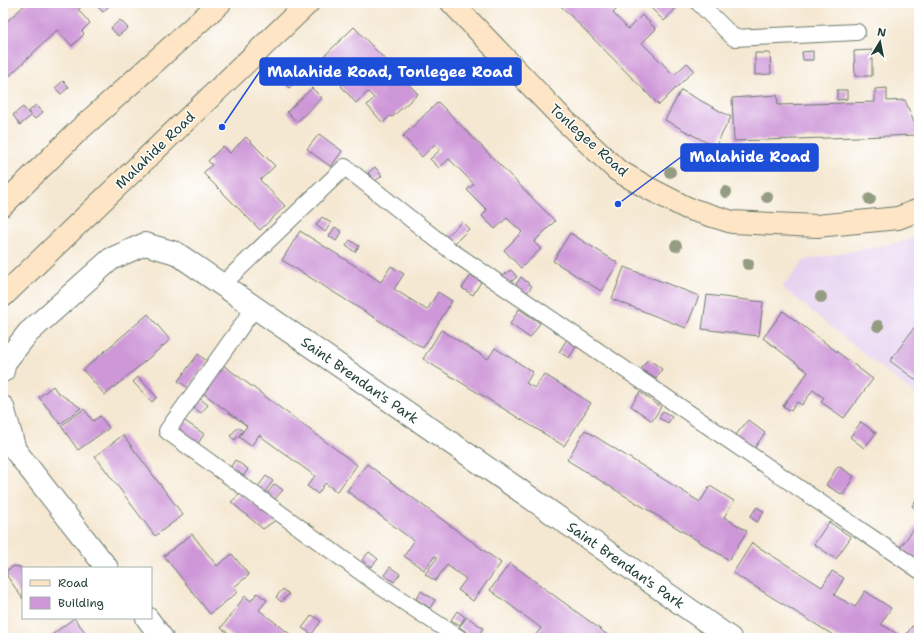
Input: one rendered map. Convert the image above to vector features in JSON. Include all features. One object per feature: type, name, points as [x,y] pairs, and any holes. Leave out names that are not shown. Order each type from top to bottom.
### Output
[{"type":"main road","points":[[152,63],[205,3]]},
{"type":"main road","points":[[3,205],[78,131],[220,3]]},
{"type":"main road","name":"Malahide Road","points":[[3,296],[308,3]]},
{"type":"main road","name":"Tonlegee Road","points":[[451,4],[564,120],[617,170],[687,208],[732,222],[817,226],[898,218],[919,210]]},
{"type":"street","name":"Saint Brendan's Park","points":[[3,371],[5,362],[28,333],[111,259],[145,244],[176,253],[223,284],[716,634]]},
{"type":"street","points":[[3,407],[9,453],[106,567]]},
{"type":"street","points":[[147,619],[162,638]]},
{"type":"lane","points":[[700,3],[734,38],[857,32]]},
{"type":"lane","points":[[223,284],[346,167],[450,250],[919,570]]},
{"type":"lane","points":[[255,307],[167,431],[380,586],[458,638]]},
{"type":"shaded area","points":[[919,236],[919,398],[782,287],[805,260],[906,241]]},
{"type":"building","points":[[27,3],[85,3],[78,10],[90,23],[82,31],[84,34],[72,46],[57,30],[3,82],[3,25]]},
{"type":"building","points":[[94,3],[112,3],[103,12]]},
{"type":"building","points":[[558,3],[623,3],[613,13],[628,29],[642,15],[656,29],[642,43],[674,75],[687,63],[694,70],[659,105]]},
{"type":"building","points":[[646,3],[681,3],[664,21]]},
{"type":"building","points":[[120,20],[128,28],[118,36],[111,28]]},
{"type":"building","points":[[354,27],[418,94],[383,123],[367,105],[374,98],[368,92],[356,103],[341,86],[353,75],[348,70],[337,80],[319,61]]},
{"type":"building","points":[[872,50],[872,76],[855,76],[854,51]]},
{"type":"building","points":[[813,51],[813,60],[803,60],[802,52]]},
{"type":"building","points":[[755,53],[770,53],[771,74],[755,75]]},
{"type":"building","points":[[295,59],[307,71],[289,88],[278,77]]},
{"type":"building","points":[[63,81],[69,87],[61,94],[55,88]]},
{"type":"building","points":[[312,88],[322,98],[297,122],[287,112]]},
{"type":"building","points":[[887,88],[887,101],[905,100],[919,135],[734,141],[732,98],[777,95],[778,105],[875,102],[875,89]]},
{"type":"building","points":[[681,90],[731,117],[715,147],[665,120]]},
{"type":"building","points":[[837,90],[847,90],[847,99],[837,100]]},
{"type":"building","points":[[438,102],[555,221],[534,242],[541,249],[521,268],[504,250],[522,232],[507,218],[495,229],[482,216],[487,210],[467,190],[474,184],[449,159],[439,168],[430,159],[440,150],[435,144],[422,157],[403,136]]},
{"type":"building","points":[[36,105],[43,112],[35,119],[28,112]]},
{"type":"building","points":[[23,107],[31,116],[20,125],[13,115]]},
{"type":"building","points":[[319,134],[342,151],[331,167],[307,149]]},
{"type":"building","points":[[246,137],[275,166],[260,180],[285,206],[260,230],[203,173],[212,165],[208,161],[223,146],[230,153]]},
{"type":"building","points":[[375,167],[382,176],[375,181],[368,173]]},
{"type":"building","points":[[322,217],[331,223],[325,232],[316,225]]},
{"type":"building","points":[[462,222],[469,229],[453,245],[445,238]]},
{"type":"building","points":[[335,227],[342,232],[336,241],[329,236]]},
{"type":"building","points":[[300,231],[381,282],[391,266],[404,274],[394,289],[427,310],[438,292],[452,301],[423,348],[282,260]]},
{"type":"building","points":[[570,233],[618,263],[601,291],[553,261]]},
{"type":"building","points":[[350,240],[359,246],[355,252],[346,246]]},
{"type":"building","points":[[624,267],[699,296],[686,328],[612,299]]},
{"type":"building","points":[[511,270],[517,277],[508,284],[502,276]]},
{"type":"building","points":[[471,275],[481,282],[473,295],[462,288]]},
{"type":"building","points":[[521,277],[532,286],[526,294],[515,286]]},
{"type":"building","points":[[707,295],[763,302],[759,336],[702,329]]},
{"type":"building","points":[[519,309],[540,323],[530,338],[510,324]]},
{"type":"building","points":[[783,311],[873,379],[844,418],[821,402],[824,398],[813,390],[802,405],[797,402],[791,411],[783,406],[808,372],[763,338]]},
{"type":"building","points":[[148,314],[170,340],[105,395],[83,370]]},
{"type":"building","points":[[919,321],[919,382],[890,361]]},
{"type":"building","points":[[441,330],[488,359],[495,348],[533,372],[526,383],[535,388],[544,374],[591,403],[564,446],[423,359]]},
{"type":"building","points":[[567,339],[577,345],[569,358],[559,352]]},
{"type":"building","points":[[198,354],[208,362],[188,388],[178,381]]},
{"type":"building","points":[[648,359],[662,369],[656,379],[641,369]]},
{"type":"building","points":[[223,365],[357,465],[337,492],[325,483],[318,494],[307,486],[315,476],[259,435],[251,446],[239,437],[247,426],[203,393]]},
{"type":"building","points":[[138,377],[157,397],[152,402],[133,382]]},
{"type":"building","points":[[53,386],[57,392],[81,408],[60,424],[39,397]]},
{"type":"building","points":[[640,392],[661,407],[652,421],[631,406]]},
{"type":"building","points":[[198,397],[208,405],[201,413],[191,406]]},
{"type":"building","points":[[84,409],[93,421],[100,416],[109,428],[78,450],[61,426]]},
{"type":"building","points":[[663,411],[672,417],[668,423],[659,418]]},
{"type":"building","points":[[182,419],[204,434],[196,447],[174,432]]},
{"type":"building","points":[[748,420],[765,433],[753,450],[735,436]]},
{"type":"building","points":[[861,422],[876,433],[864,448],[850,437]]},
{"type":"building","points":[[238,427],[243,431],[235,440],[230,436]]},
{"type":"building","points":[[585,430],[700,502],[710,486],[734,501],[724,517],[747,531],[729,560],[567,460]]},
{"type":"building","points":[[123,435],[183,515],[155,536],[95,456]]},
{"type":"building","points":[[235,460],[248,469],[243,477],[230,468]]},
{"type":"building","points":[[367,464],[501,563],[473,601],[458,590],[466,579],[447,565],[435,581],[425,574],[437,558],[435,556],[424,570],[404,556],[414,541],[347,491]]},
{"type":"building","points":[[838,466],[854,476],[843,495],[826,485]]},
{"type":"building","points":[[266,476],[273,481],[264,493],[257,488]]},
{"type":"building","points":[[275,484],[283,490],[275,499],[267,493]]},
{"type":"building","points":[[240,494],[277,519],[263,529],[231,502]]},
{"type":"building","points":[[919,496],[919,512],[912,506]]},
{"type":"building","points":[[757,507],[764,512],[757,522],[750,517]]},
{"type":"building","points":[[829,522],[851,537],[836,559],[814,544]]},
{"type":"building","points":[[919,522],[919,563],[899,549]]},
{"type":"building","points":[[192,534],[217,566],[232,554],[249,575],[234,587],[238,592],[210,614],[164,556]]},
{"type":"building","points":[[752,543],[822,587],[832,571],[844,578],[834,595],[855,607],[865,591],[891,608],[881,624],[904,638],[838,638],[733,573]]},
{"type":"building","points":[[369,552],[378,559],[371,567],[362,560]]},
{"type":"building","points":[[510,563],[611,638],[533,638],[541,628],[490,590]]},
{"type":"building","points":[[14,566],[20,567],[22,570],[22,598],[7,576],[7,570]]},
{"type":"building","points":[[390,567],[400,574],[394,582],[384,575]]},
{"type":"building","points":[[283,589],[289,594],[281,602],[276,597]]},
{"type":"building","points":[[421,591],[435,600],[430,608],[416,599]]},
{"type":"building","points":[[257,593],[267,600],[259,610],[295,638],[235,638],[221,628],[245,596],[251,601]]},
{"type":"building","points":[[457,611],[465,617],[460,625],[451,620]]},
{"type":"building","points":[[312,615],[321,621],[312,634],[302,628]]},
{"type":"building","points":[[467,617],[483,628],[476,638],[459,627]]},
{"type":"building","points":[[73,619],[75,619],[90,638],[48,638]]},
{"type":"building","points":[[912,626],[919,631],[919,638],[904,638]]},
{"type":"place","name":"Malahide Road, Tonlegee Road","points":[[222,127]]},
{"type":"place","name":"Malahide Road","points":[[618,204]]}]
